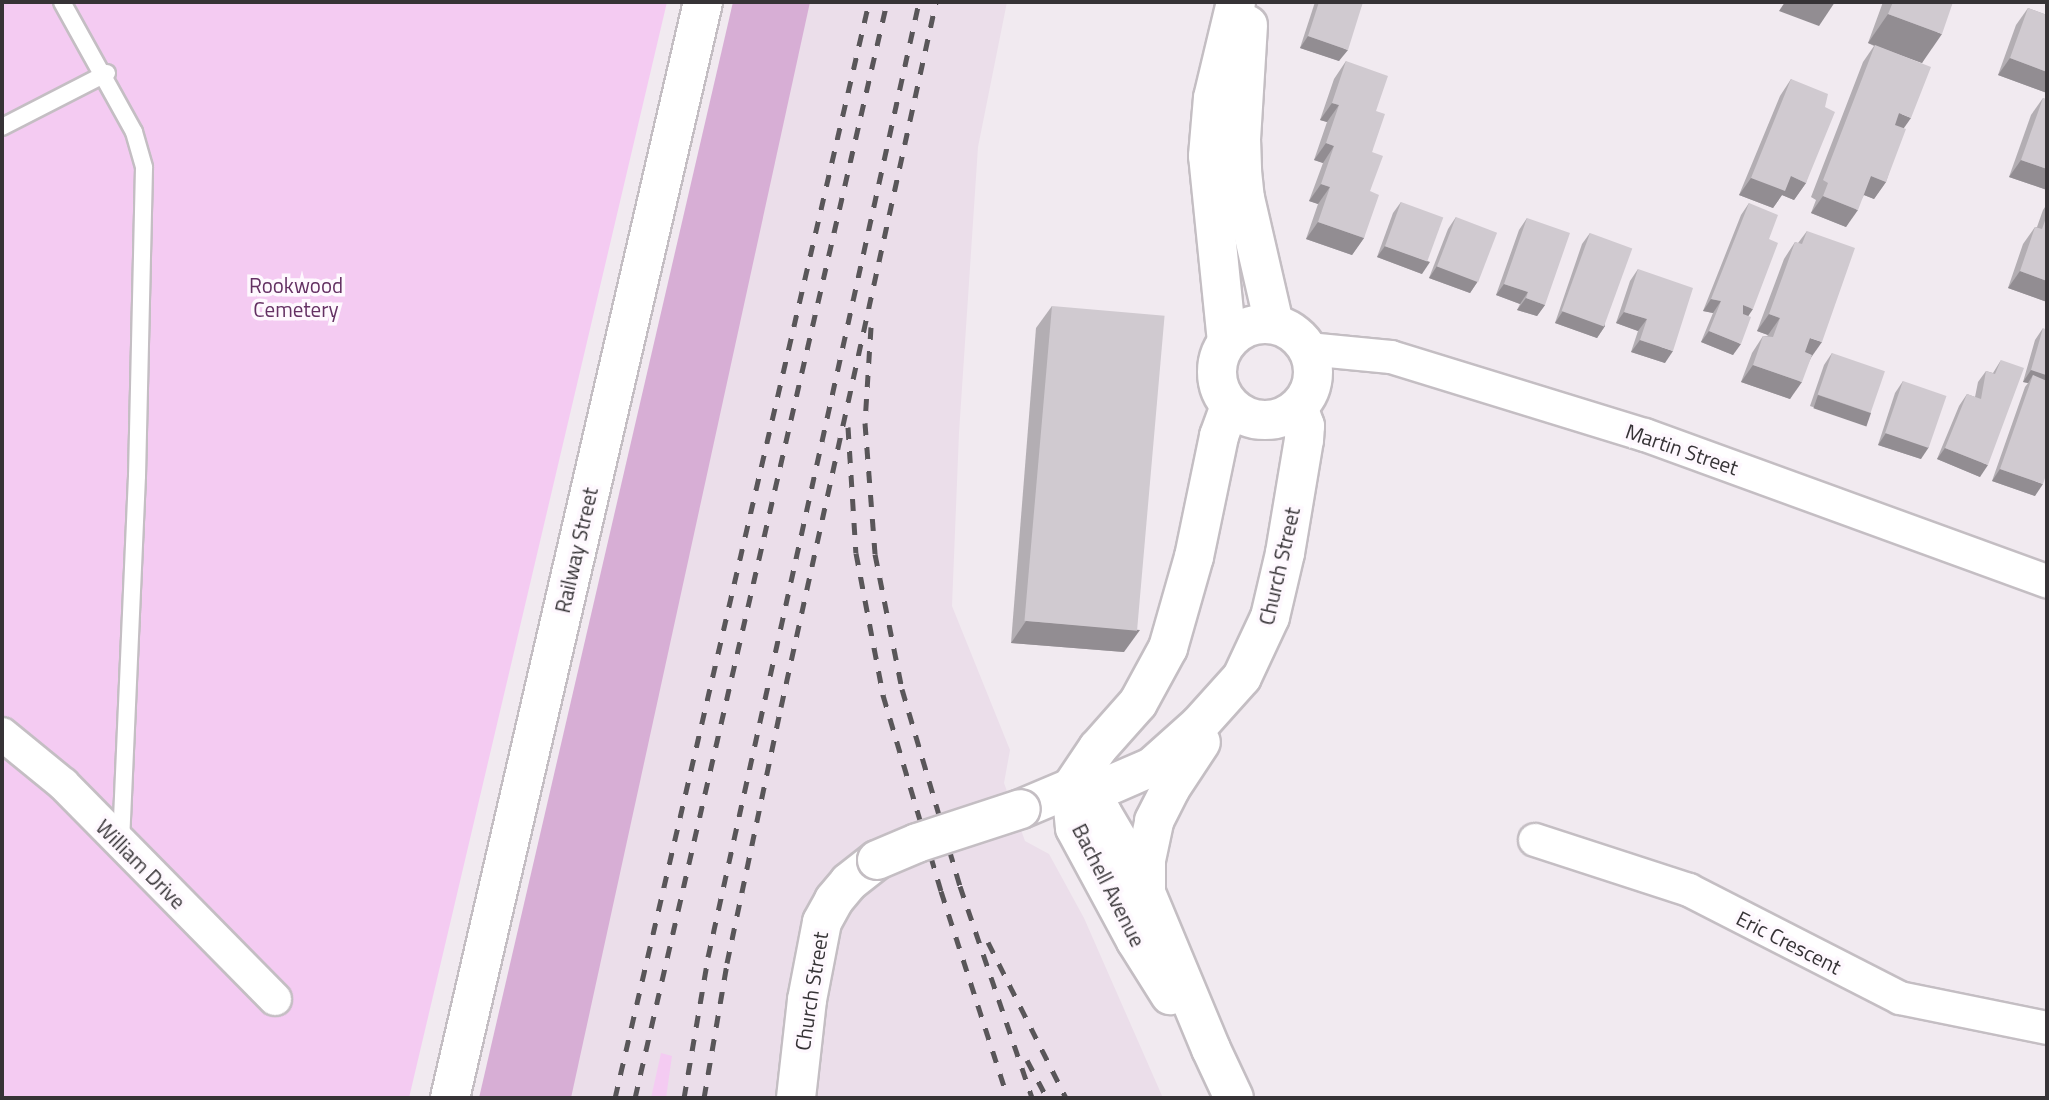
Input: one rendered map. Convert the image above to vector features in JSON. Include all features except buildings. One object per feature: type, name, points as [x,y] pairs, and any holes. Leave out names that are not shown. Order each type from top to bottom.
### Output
[{"type":"main road","name":"Railway Street","points":[[450,1098],[703,2]]},
{"type":"main road","points":[[1227,342],[1208,156],[1213,98],[1236,2]]},
{"type":"main road","points":[[1249,2],[1241,139],[1242,171],[1245,198],[1275,324]]},
{"type":"main road","points":[[1275,324],[1288,328],[1308,349],[1312,380],[1307,395],[1298,407],[1276,419],[1264,420],[1240,413],[1230,406],[1217,379],[1217,364],[1227,342],[1244,328],[1275,324]]},
{"type":"main road","points":[[1071,788],[1098,748],[1138,703],[1168,648],[1194,557],[1219,436],[1230,406]]},
{"type":"main road","name":"Church Street","points":[[796,1098],[807,1000],[822,922],[834,900],[849,882],[877,860],[908,847],[1021,809],[1071,788],[1108,786],[1152,767],[1199,725],[1242,677],[1270,617],[1285,553],[1304,440],[1305,426],[1298,407]]},
{"type":"main road","points":[[1146,890],[1148,845],[1160,807],[1242,677]]},
{"type":"main road","name":"Bachell Avenue","points":[[1071,788],[1102,813],[1146,890],[1234,1098]]},
{"type":"main road","name":"Bachell Avenue","points":[[1071,788],[1075,828],[1121,914],[1147,961],[1211,1049]]},
{"type":"street","name":"Martin Street","points":[[1308,349],[1391,357],[1645,435],[2047,581]]},
{"type":"street","name":"William Drive","points":[[2,734],[63,784],[121,846],[275,999]]},
{"type":"street","name":"Eric Crescent","points":[[1535,840],[1689,890],[1900,998],[2047,1028]]},
{"type":"lane","points":[[62,2],[105,74],[134,132],[144,168],[137,476],[121,846]]},
{"type":"lane","points":[[2,127],[105,74]]},
{"type":"shaded area","points":[[733,2],[810,2],[571,1098],[479,1098]]},
{"type":"shaded area","points":[[808,2],[1007,2],[978,147],[959,433],[952,606],[1010,750],[1004,783],[1025,841],[1049,854],[1084,918],[1163,1098],[566,1098]]},
{"type":"green space","name":"Rookwood Cemetery","points":[[2,2],[667,2],[409,1098],[2,1098]]},
{"type":"green space","points":[[661,1053],[672,1056],[666,1098],[651,1098]]},
{"type":"railway","points":[[615,1098],[869,2]]},
{"type":"railway","points":[[635,1098],[887,2]]},
{"type":"railway","points":[[684,1098],[708,957],[919,2]]},
{"type":"railway","points":[[704,1098],[727,963],[781,707],[936,2]]},
{"type":"railway","points":[[871,327],[865,423],[875,554],[902,689],[960,886],[1032,1098]]},
{"type":"railway","points":[[848,427],[856,553],[883,695],[941,891],[1008,1098]]},
{"type":"railway","points":[[988,942],[1066,1098]]},
{"type":"railway","points":[[1027,1060],[1047,1098]]}]
